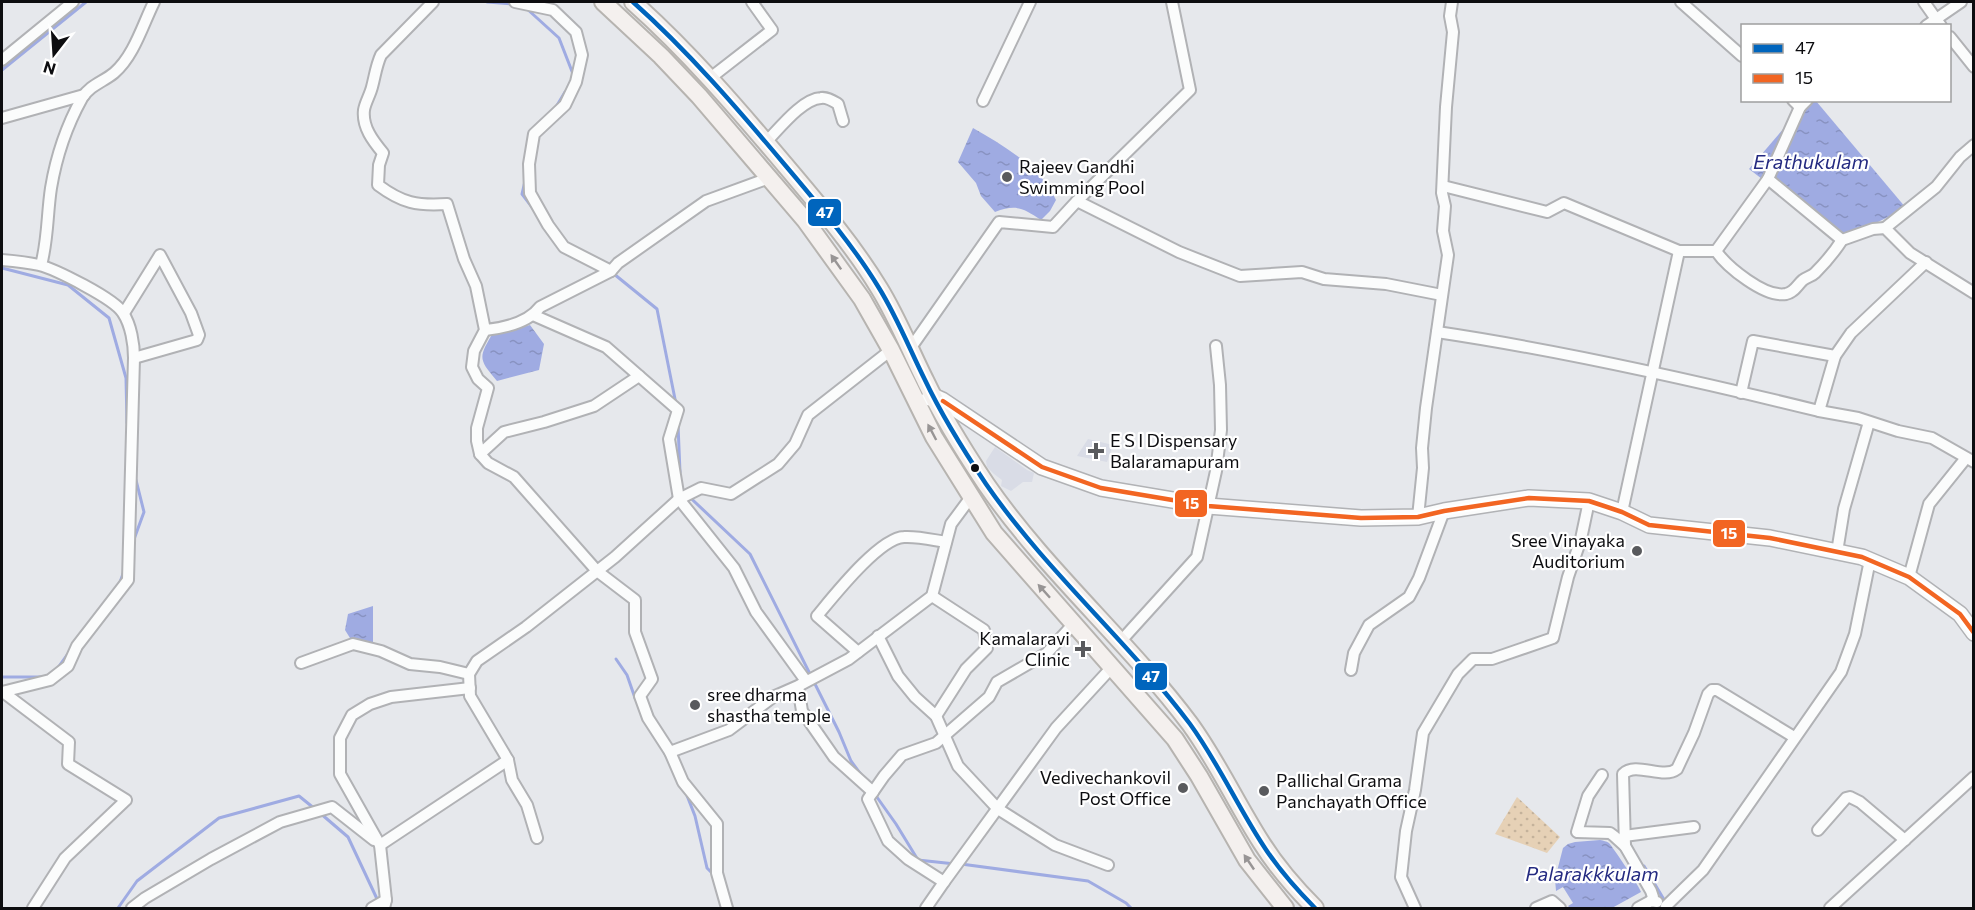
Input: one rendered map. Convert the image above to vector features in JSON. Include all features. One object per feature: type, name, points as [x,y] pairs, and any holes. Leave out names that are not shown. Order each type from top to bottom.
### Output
[{"type":"main road","points":[[603,2],[661,56],[699,96],[805,220],[856,291],[891,350],[925,400],[950,428],[1012,520],[1169,698],[1216,762],[1261,843],[1315,909]]},
{"type":"main road","points":[[635,2],[678,43],[766,142],[822,209],[879,287],[910,349],[934,437],[994,533],[1175,739],[1247,860],[1285,909]]},
{"type":"main road","points":[[925,400],[942,400],[1042,467],[1101,488],[1208,506],[1361,518],[1418,517],[1529,498],[1589,501],[1622,512],[1649,525],[1770,538],[1837,552],[1870,560],[1909,577],[1960,614],[1974,633]]},
{"type":"street","points":[[2,60],[73,2]]},
{"type":"street","points":[[41,265],[46,248],[51,189],[57,162],[84,95],[94,84],[113,74],[123,62],[154,2]]},
{"type":"street","points":[[433,2],[381,55],[376,66],[364,110],[364,122],[370,136],[383,153],[379,165],[378,185],[395,198],[429,206],[447,204],[464,259],[476,286],[485,330],[474,351],[472,367],[477,379],[488,388],[477,428],[480,454],[489,463],[514,477],[597,571],[635,600],[635,632],[652,679],[640,696],[648,718],[670,752],[682,782],[717,824],[717,873],[727,909]]},
{"type":"street","points":[[515,2],[553,10],[576,32],[582,55],[576,82],[565,105],[534,134],[529,164],[530,193],[548,225],[564,247],[611,271]]},
{"type":"street","points":[[709,79],[772,30],[752,2]]},
{"type":"street","points":[[983,101],[1030,2]]},
{"type":"street","points":[[910,349],[999,222],[1053,227],[1190,90],[1172,2]]},
{"type":"street","points":[[1418,517],[1423,468],[1423,436],[1448,255],[1443,231],[1445,206],[1443,186],[1446,107],[1453,32],[1450,16],[1452,2]]},
{"type":"street","points":[[1681,2],[1741,54]]},
{"type":"street","points":[[1924,2],[1938,22],[1960,2]]},
{"type":"street","points":[[1951,38],[1974,67]]},
{"type":"street","points":[[2,117],[84,95]]},
{"type":"street","points":[[766,142],[808,101],[823,97],[838,104],[843,121]]},
{"type":"street","points":[[1716,252],[1768,178],[1800,103]]},
{"type":"street","points":[[1716,252],[1722,260],[1752,284],[1783,295],[1792,292],[1803,280],[1814,274],[1842,240],[1872,229],[1885,228],[1936,187],[1960,157],[1974,146]]},
{"type":"street","points":[[485,330],[501,328],[533,315],[540,307],[611,271],[618,263],[706,201],[769,178]]},
{"type":"street","points":[[1768,178],[1842,240]]},
{"type":"street","points":[[1443,186],[1547,212],[1564,203],[1679,251],[1716,252]]},
{"type":"street","points":[[1077,201],[1179,252],[1240,276],[1302,272],[1324,279],[1386,284],[1442,295]]},
{"type":"street","points":[[1885,228],[1910,253],[1947,278],[1973,290]]},
{"type":"street","points":[[1622,512],[1679,251]]},
{"type":"street","points":[[124,313],[160,255],[191,313],[199,335],[196,340],[134,358]]},
{"type":"street","points":[[2,260],[41,265],[98,293],[124,313],[130,330],[134,358],[128,580],[77,646],[68,666],[50,680],[2,692]]},
{"type":"street","points":[[1819,411],[1834,356],[1862,321],[1926,262]]},
{"type":"street","points":[[533,315],[606,347],[678,410],[669,439],[681,499],[734,568],[756,612],[802,683],[802,711],[834,757],[873,792]]},
{"type":"street","points":[[1437,332],[1495,340],[1652,373],[1932,438],[1970,460],[1929,504],[1909,577]]},
{"type":"street","points":[[1741,393],[1753,341],[1834,356]]},
{"type":"street","points":[[1120,642],[1197,557],[1216,471],[1221,430],[1216,346]]},
{"type":"street","points":[[537,838],[528,805],[512,780],[508,759],[470,696],[469,674],[477,661],[526,627],[597,571],[681,499],[701,488],[731,494],[778,464],[795,444],[807,415],[891,350]]},
{"type":"street","points":[[480,454],[504,432],[594,406],[639,376]]},
{"type":"street","points":[[1837,552],[1844,509],[1869,422]]},
{"type":"street","points":[[670,752],[729,730],[773,697],[858,652],[932,596],[951,524],[971,497]]},
{"type":"street","points":[[1414,909],[1401,877],[1406,831],[1415,790],[1423,733],[1458,674],[1473,659],[1492,659],[1553,638],[1568,577],[1581,539],[1589,501]]},
{"type":"street","points":[[1351,670],[1354,653],[1369,625],[1409,597],[1419,578],[1444,511]]},
{"type":"street","points":[[858,652],[818,616],[831,598],[874,552],[902,536],[946,542]]},
{"type":"street","points":[[1651,901],[1668,905],[1703,870],[1841,672],[1855,634],[1870,560]]},
{"type":"street","points":[[932,596],[984,630],[987,648],[966,669],[936,716]]},
{"type":"street","points":[[944,882],[908,859],[888,841],[868,798],[902,755],[936,743],[945,736],[989,697],[997,682],[1047,653],[1069,629],[1072,622]]},
{"type":"street","points":[[878,636],[898,676],[915,697],[936,716],[958,766],[998,809],[1055,844],[1108,865]]},
{"type":"street","points":[[301,663],[353,644],[381,651],[410,663],[469,674]]},
{"type":"street","points":[[926,909],[1056,728],[1113,666]]},
{"type":"street","points":[[372,909],[384,903],[380,845],[340,774],[340,738],[352,715],[370,704],[391,697],[470,688]]},
{"type":"street","points":[[1638,909],[1651,901],[1653,897],[1625,841],[1624,771],[1668,773],[1677,769],[1694,733],[1708,694],[1712,690],[1717,690],[1794,737]]},
{"type":"street","points":[[2,692],[69,742],[68,764],[126,800],[65,858],[33,909]]},
{"type":"street","points":[[380,845],[508,759]]},
{"type":"street","points":[[1602,774],[1588,796],[1583,828],[1610,833],[1625,841],[1694,827]]},
{"type":"street","points":[[1830,909],[1974,777]]},
{"type":"street","points":[[1818,830],[1850,796],[1905,840]]},
{"type":"street","points":[[132,909],[173,881],[280,822],[332,807],[380,845]]},
{"type":"street","points":[[1536,909],[1552,901],[1560,909]]},
{"type":"shaded area","name":"E S I Dispensary Balaramapuram","points":[[1088,439],[1113,445],[1107,462],[1077,456]]},
{"type":"shaded area","points":[[995,447],[1034,473],[1032,482],[1023,482],[1011,491],[1001,486],[1002,480],[987,467],[986,461]]},
{"type":"shaded area","points":[[1517,797],[1560,837],[1547,853],[1495,834]]},
{"type":"water","name":"Erathukulam","points":[[1806,102],[1817,102],[1906,208],[1842,240],[1749,169]]},
{"type":"water","name":"Rajeev Gandhi Swimming Pool","points":[[973,128],[1020,158],[1041,177],[1056,200],[1041,220],[1019,208],[995,212],[981,196],[976,183],[958,162]]},
{"type":"water","points":[[530,325],[544,344],[539,370],[497,381],[486,367],[482,357],[494,331],[513,330]]},
{"type":"water","points":[[373,606],[373,647],[355,646],[345,630],[348,614]]},
{"type":"water","name":"Palarakkkulam","points":[[1600,840],[1609,843],[1641,892],[1612,908],[1570,908],[1568,906],[1573,903],[1563,887],[1556,891],[1555,879],[1563,848],[1575,842]]},
{"type":"waterway","points":[[2,70],[86,2]]},
{"type":"waterway","points":[[487,2],[512,4]]},
{"type":"waterway","points":[[526,8],[559,38],[573,74]]},
{"type":"waterway","points":[[556,107],[565,92]]},
{"type":"waterway","points":[[525,181],[522,194],[535,211]]},
{"type":"waterway","points":[[2,268],[68,285],[109,318],[126,378],[127,423]]},
{"type":"waterway","points":[[614,274],[657,309],[676,404]]},
{"type":"waterway","points":[[678,425],[680,472]]},
{"type":"waterway","points":[[133,542],[144,512],[136,480]]},
{"type":"waterway","points":[[680,488],[750,554],[839,732],[851,761],[862,776]]},
{"type":"waterway","points":[[119,585],[124,571]]},
{"type":"waterway","points":[[57,669],[67,655]]},
{"type":"waterway","points":[[616,659],[627,675],[635,698]]},
{"type":"waterway","points":[[2,677],[45,677]]},
{"type":"waterway","points":[[686,793],[695,816],[707,868],[713,874]]},
{"type":"waterway","points":[[874,793],[918,860],[955,864]]},
{"type":"waterway","points":[[118,908],[137,881],[219,818],[299,796],[315,809]]},
{"type":"waterway","points":[[320,813],[348,837],[378,901]]},
{"type":"waterway","points":[[961,864],[1088,881],[1131,908]]},
{"type":"waterway","points":[[1644,866],[1666,903]]},
{"type":"transit line","name":"47","points":[[633,2],[693,60],[730,101],[810,194],[846,240],[886,299],[939,407],[986,484],[1034,546],[1166,693],[1209,753],[1267,851],[1300,893],[1315,908]]},
{"type":"transit line","name":"15","points":[[943,401],[1042,467],[1101,488],[1208,506],[1361,518],[1418,517],[1529,498],[1589,501],[1622,512],[1649,525],[1770,538],[1862,557],[1909,577],[1960,614],[1974,633]]},
{"type":"place","name":"Rajeev Gandhi Swimming Pool","points":[[1007,177]]},
{"type":"place","name":"E S I Dispensary Balaramapuram","points":[[1096,451]]},
{"type":"place","name":"Sree Vinayaka Auditorium","points":[[1637,551]]},
{"type":"place","name":"Kamalaravi Clinic","points":[[1083,649]]},
{"type":"place","name":"sree dharma shastha temple","points":[[695,705]]},
{"type":"place","name":"Vedivechankovil Post Office","points":[[1183,788]]},
{"type":"place","name":"Pallichal Grama Panchayath Office","points":[[1264,791]]}]
